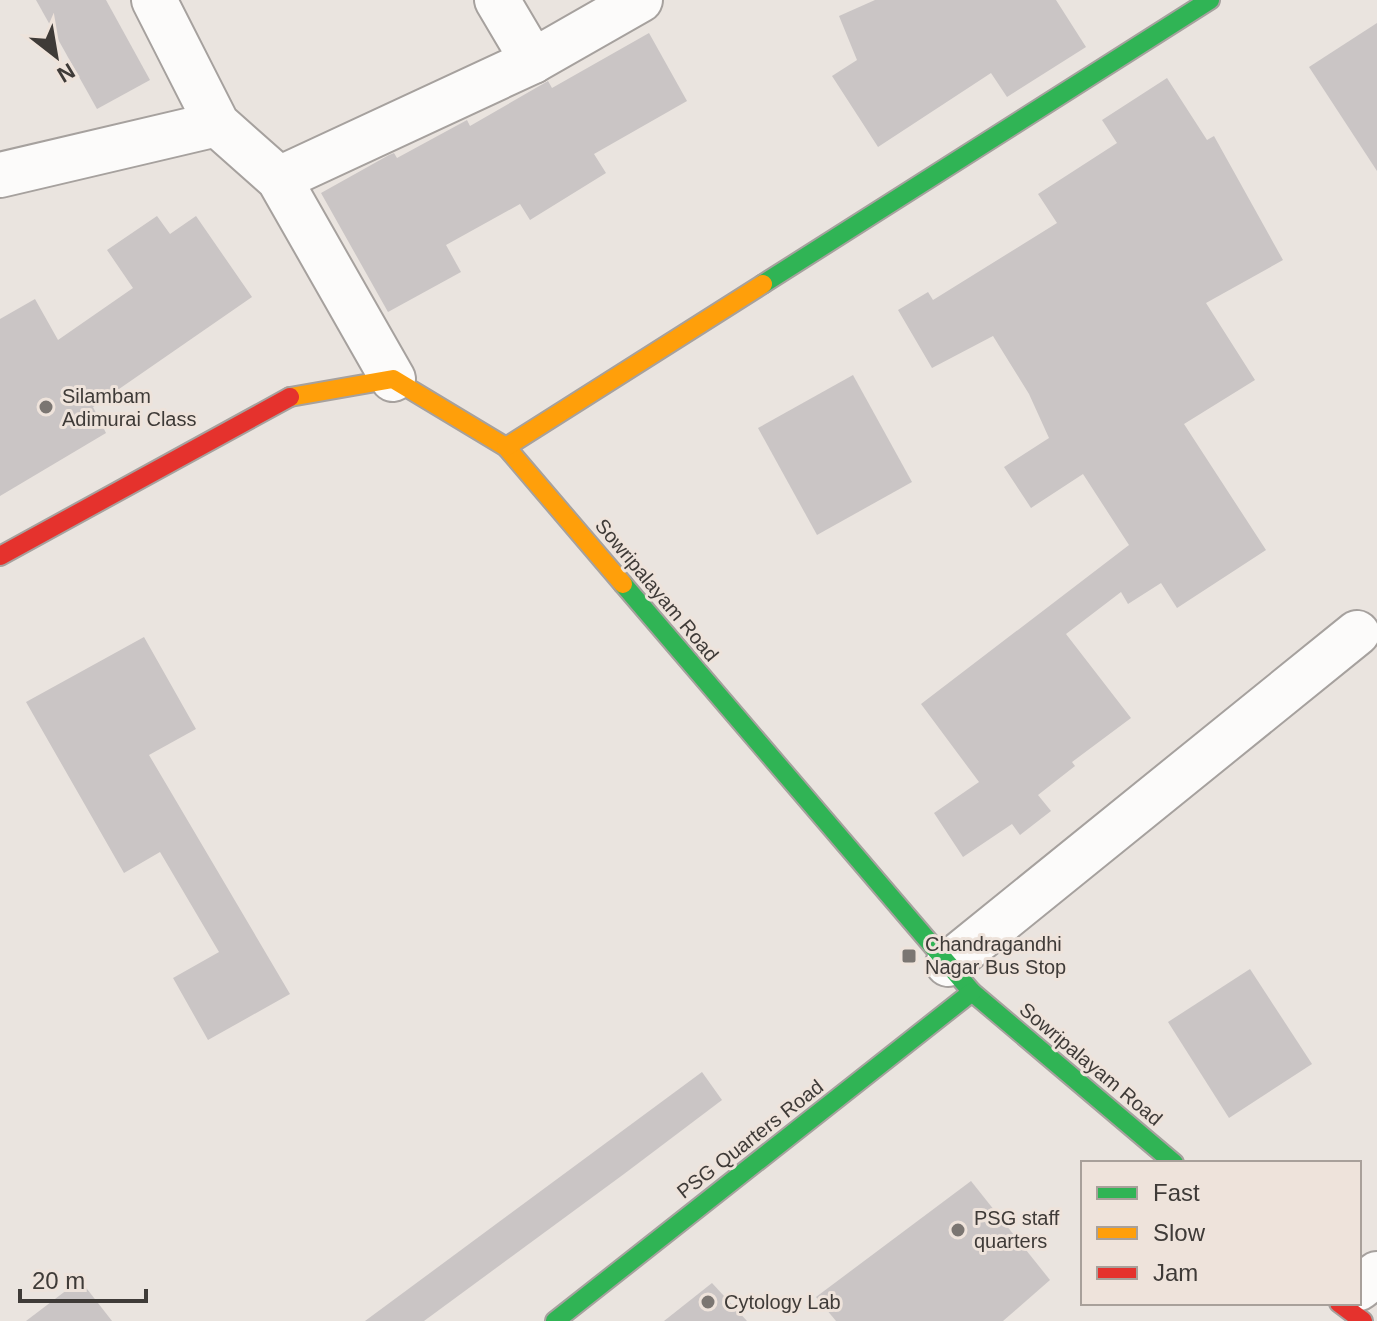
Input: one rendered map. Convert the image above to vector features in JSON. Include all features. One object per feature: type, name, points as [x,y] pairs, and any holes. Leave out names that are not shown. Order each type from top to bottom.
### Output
[{"type":"street","points":[[0,556],[295,395],[393,379],[279,179],[217,124],[154,0]]},
{"type":"street","points":[[497,0],[533,61]]},
{"type":"street","points":[[279,179],[533,61],[640,0]]},
{"type":"street","points":[[506,447],[1210,0]]},
{"type":"street","points":[[0,175],[217,124]]},
{"type":"street","name":"Sowripalayam Road","points":[[393,379],[506,447],[960,978],[1172,1161]]},
{"type":"street","points":[[960,978],[1357,633]]},
{"type":"street","name":"PSG Quarters Road","points":[[555,1321],[960,978]]},
{"type":"street","points":[[1361,1286],[1377,1274]]},
{"type":"street","points":[[1342,1305],[1363,1321]]},
{"type":"building","points":[[36,0],[106,0],[150,80],[97,109]]},
{"type":"building","points":[[875,0],[1056,0],[1086,47],[1007,97],[991,73],[878,147],[832,76],[857,60],[839,16]]},
{"type":"building","points":[[1377,23],[1377,171],[1309,67]]},
{"type":"building","points":[[649,33],[687,101],[594,154],[606,173],[530,220],[520,204],[446,245],[461,272],[388,312],[321,193],[389,155],[394,153],[397,158],[467,120],[470,126],[548,81],[552,88]]},
{"type":"building","points":[[1167,78],[1207,140],[1214,136],[1283,260],[1206,303],[1255,380],[1184,424],[1266,550],[1177,608],[1161,583],[1128,604],[1121,592],[1066,634],[1131,718],[1072,762],[1075,766],[1038,795],[1051,811],[1020,835],[1012,824],[963,857],[934,813],[979,782],[921,704],[1129,545],[1083,474],[1031,508],[1004,467],[1049,438],[1029,394],[993,336],[932,368],[898,310],[928,292],[933,300],[1057,223],[1038,194],[1117,143],[1102,120]]},
{"type":"building","points":[[157,216],[170,234],[196,216],[252,297],[93,407],[106,433],[0,496],[0,319],[35,299],[58,340],[133,288],[107,250]]},
{"type":"building","points":[[853,375],[912,482],[817,535],[758,428]]},
{"type":"building","points":[[144,637],[196,729],[149,755],[290,994],[208,1040],[173,978],[219,952],[160,852],[124,873],[26,702]]},
{"type":"building","points":[[1250,969],[1312,1064],[1229,1118],[1168,1022]]},
{"type":"building","points":[[702,1072],[722,1100],[624,1174],[424,1321],[365,1321]]},
{"type":"building","name":"PSG staff quarters","points":[[971,1181],[1050,1280],[1003,1321],[836,1321],[816,1297]]},
{"type":"building","points":[[80,1280],[112,1321],[26,1321]]},
{"type":"building","name":"Cytology Lab","points":[[712,1283],[747,1321],[664,1321]]},
{"type":"traffic: fast","points":[[763,284],[1210,0]]},
{"type":"traffic: fast","points":[[623,584],[972,992],[1172,1161]]},
{"type":"traffic: fast","points":[[555,1321],[972,992]]},
{"type":"traffic: slow","points":[[506,447],[763,284]]},
{"type":"traffic: slow","points":[[290,397],[393,379],[506,447],[623,584]]},
{"type":"traffic: jam","points":[[0,556],[290,397]]},
{"type":"traffic: jam","points":[[1342,1305],[1363,1321]]},
{"type":"place","name":"Silambam Adimurai Class","points":[[46,407]]},
{"type":"place","name":"Chandragandhi Nagar Bus Stop","points":[[909,956]]},
{"type":"place","name":"PSG staff quarters","points":[[958,1230]]},
{"type":"place","name":"Cytology Lab","points":[[708,1302]]}]
